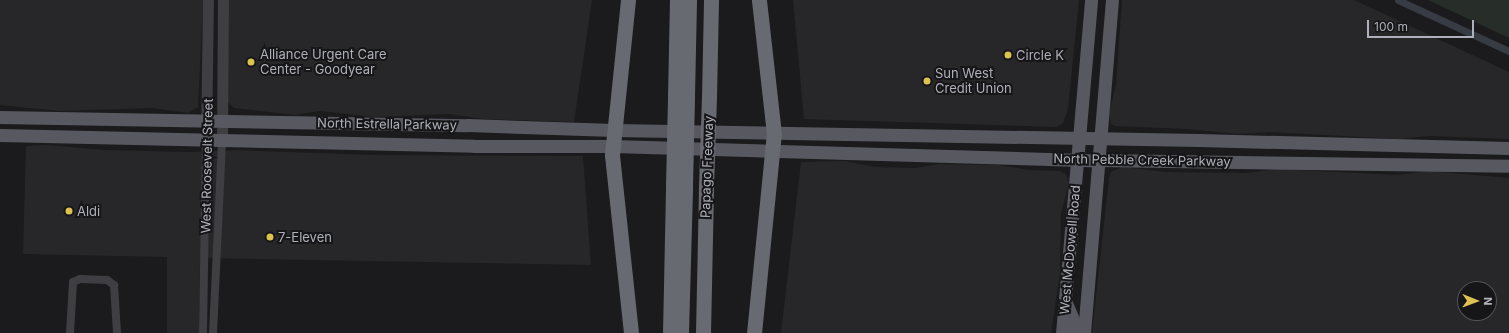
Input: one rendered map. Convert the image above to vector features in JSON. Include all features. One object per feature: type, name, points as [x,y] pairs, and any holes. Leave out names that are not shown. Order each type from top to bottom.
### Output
[{"type":"highway","points":[[628,0],[612,146],[631,333]]},
{"type":"highway","points":[[677,0],[681,96]]},
{"type":"highway","points":[[681,333],[679,186],[681,96],[689,0]]},
{"type":"highway","name":"Papago Freeway","points":[[703,333],[711,0]]},
{"type":"highway","points":[[754,333],[774,152],[774,134],[759,0]]},
{"type":"highway","points":[[670,333],[679,186]]},
{"type":"main road","name":"West McDowell Road","points":[[1062,333],[1091,0]]},
{"type":"main road","name":"West McDowell Road","points":[[1084,333],[1112,0]]},
{"type":"main road","name":"North Estrella Parkway","points":[[0,118],[223,120],[774,134]]},
{"type":"main road","points":[[20,136],[29,129],[84,129],[89,118]]},
{"type":"main road","points":[[398,124],[403,145]]},
{"type":"main road","name":"North Pebble Creek Parkway","points":[[774,134],[1100,138],[1509,148]]},
{"type":"main road","name":"North Estrella Parkway","points":[[0,135],[222,142],[612,146],[774,152]]},
{"type":"main road","points":[[926,156],[933,149],[957,147],[963,136]]},
{"type":"main road","name":"North Pebble Creek Parkway","points":[[774,152],[1098,160],[1390,162],[1509,166]]},
{"type":"main road","points":[[1065,299],[1074,322],[1073,333]]},
{"type":"street","name":"West Roosevelt Street","points":[[203,333],[208,0]]},
{"type":"street","name":"West Roosevelt Street","points":[[213,333],[223,120],[223,0]]},
{"type":"street","points":[[70,333],[73,282],[80,279],[112,282],[117,295],[117,333]]},
{"type":"shaded area","points":[[0,0],[203,0],[198,107],[188,113],[152,108],[60,111],[0,105]]},
{"type":"shaded area","points":[[227,0],[592,0],[574,122],[483,119],[449,114],[374,117],[320,111],[295,115],[234,108],[227,101]]},
{"type":"shaded area","points":[[793,0],[1079,0],[1068,109],[1063,123],[1057,127],[804,119]]},
{"type":"shaded area","points":[[1122,0],[1354,0],[1509,72],[1509,139],[1429,136],[1398,139],[1270,132],[1237,134],[1187,129],[1115,126],[1111,124],[1109,113],[1116,85]]},
{"type":"shaded area","points":[[1428,0],[1509,0],[1509,38]]},
{"type":"shaded area","points":[[48,145],[104,150],[190,152],[237,150],[373,155],[583,156],[591,265],[200,258],[199,333],[167,333],[167,257],[23,254],[26,146]]},
{"type":"shaded area","points":[[845,161],[875,167],[915,168],[939,164],[999,165],[1029,170],[1059,171],[1066,174],[1069,183],[1061,214],[1060,273],[1051,333],[781,333],[801,162]]},
{"type":"shaded area","points":[[1122,167],[1166,172],[1246,173],[1276,169],[1397,175],[1429,171],[1509,178],[1509,333],[1092,333],[1109,178],[1111,172]]},
{"type":"waterway","points":[[1398,0],[1509,51]]},
{"type":"place","name":"Circle K","points":[[1008,55]]},
{"type":"place","name":"Alliance Urgent Care Center - Goodyear","points":[[251,62]]},
{"type":"place","name":"Sun West Credit Union","points":[[927,81]]},
{"type":"place","name":"Aldi","points":[[69,211]]},
{"type":"place","name":"7-Eleven","points":[[270,237]]}]
